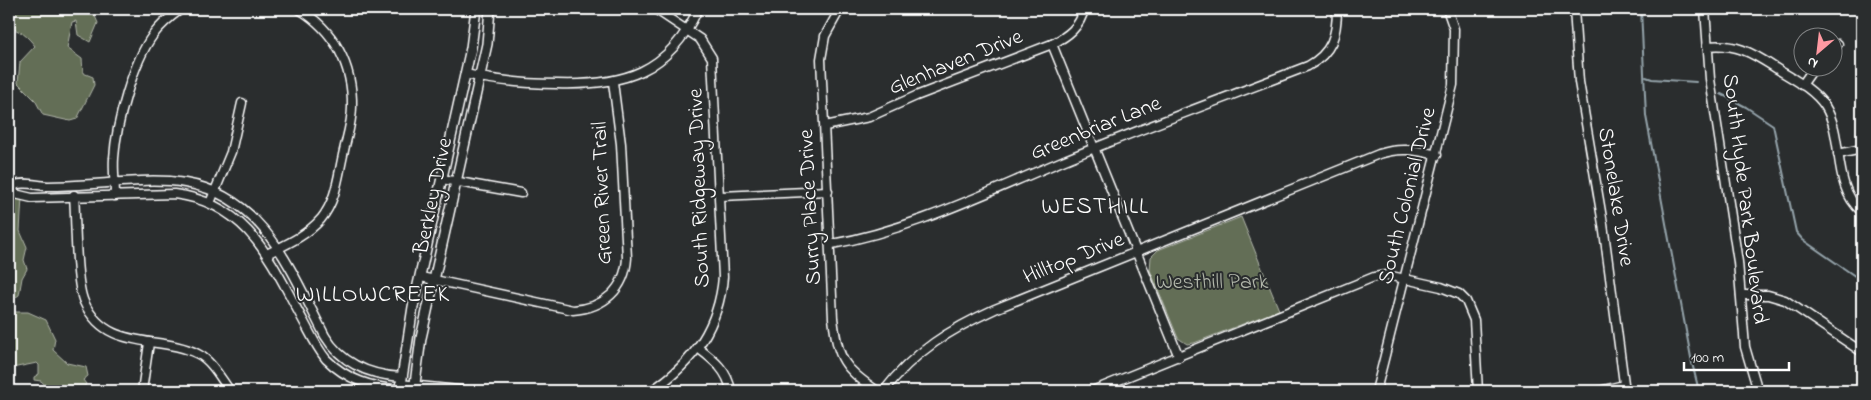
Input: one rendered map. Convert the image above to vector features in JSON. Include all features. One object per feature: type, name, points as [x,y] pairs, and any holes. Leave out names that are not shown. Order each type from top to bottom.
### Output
[{"type":"street","points":[[116,196],[115,141],[135,72],[153,35],[165,20],[181,9]]},
{"type":"street","points":[[267,254],[299,239],[311,229],[330,204],[336,190],[352,108],[350,75],[340,49],[320,24],[299,9]]},
{"type":"street","name":"Berkley Drive","points":[[400,386],[413,307],[465,74],[476,9]]},
{"type":"street","name":"Berkley Drive","points":[[414,388],[421,338],[487,44],[490,9]]},
{"type":"street","name":"South Ridgeway Drive","points":[[651,391],[677,373],[698,348],[714,320],[722,293],[721,196],[712,58],[700,39],[688,29],[655,9]]},
{"type":"street","points":[[465,74],[522,84],[577,85],[613,82],[641,73],[677,45],[698,9]]},
{"type":"street","name":"Surry Place Drive","points":[[840,9],[832,21],[822,46],[824,126],[832,244],[833,318],[837,347],[849,370],[877,391]]},
{"type":"street","name":"Glenhaven Drive","points":[[824,126],[869,117],[916,96],[1052,44],[1073,31],[1084,9]]},
{"type":"street","name":"Greenbriar Lane","points":[[832,244],[864,238],[918,220],[1093,148],[1317,61],[1325,54],[1334,40],[1337,9]]},
{"type":"street","name":"South Colonial Drive","points":[[1376,391],[1449,106],[1455,65],[1454,29],[1447,9]]},
{"type":"street","name":"Stonelake Drive","points":[[1574,9],[1579,82],[1603,224],[1624,388]]},
{"type":"street","name":"South Hyde Park Boulevard","points":[[1705,9],[1715,117],[1742,296],[1745,347],[1758,391]]},
{"type":"street","points":[[1052,44],[1178,357]]},
{"type":"street","points":[[1707,46],[1733,45],[1750,51],[1817,97],[1829,114],[1841,174],[1848,192],[1862,212]]},
{"type":"street","points":[[1802,85],[1807,78]]},
{"type":"street","name":"Green River Trail","points":[[421,277],[573,310],[595,306],[612,294],[624,276],[627,258],[621,144],[613,82]]},
{"type":"street","points":[[210,203],[230,152],[242,103]]},
{"type":"street","name":"Hilltop Drive","points":[[884,391],[904,367],[946,333],[995,309],[1393,149],[1412,149],[1437,155]]},
{"type":"street","points":[[1838,154],[1862,149]]},
{"type":"street","points":[[442,179],[521,192]]},
{"type":"street","points":[[400,386],[362,369],[335,350],[325,336],[279,248],[264,228],[246,209],[215,191],[172,181],[47,186],[20,183],[12,189],[15,194],[32,198],[174,194],[193,197],[210,203],[243,224],[256,237],[326,359],[344,373],[360,382],[414,388],[468,391]]},
{"type":"street","points":[[74,185],[80,286],[84,300],[98,321],[109,330],[122,336],[148,343],[186,349],[199,354],[211,364],[230,391]]},
{"type":"street","points":[[721,196],[828,191]]},
{"type":"street","points":[[1092,391],[1374,277],[1387,275],[1450,289],[1466,301],[1474,320],[1478,391]]},
{"type":"street","points":[[1742,296],[1768,296],[1785,300],[1862,352]]},
{"type":"street","points":[[142,391],[148,343]]},
{"type":"street","points":[[698,348],[718,363],[725,373],[731,391]]},
{"type":"street","points":[[1598,391],[1624,388]]},
{"type":"green space","points":[[22,9],[96,9],[94,14],[98,23],[90,42],[78,35],[76,21],[72,22],[67,48],[82,59],[83,73],[93,77],[94,85],[77,119],[70,121],[43,115],[35,100],[18,83],[20,62],[35,46],[20,32],[9,29],[9,17]]},
{"type":"green space","points":[[9,188],[20,191],[22,197],[20,231],[27,247],[24,260],[27,269],[22,278],[19,295],[16,297],[9,294]]},
{"type":"green space","name":"Westhill Park","points":[[1241,217],[1279,310],[1187,344],[1178,338],[1150,270],[1151,257],[1158,250]]},
{"type":"green space","points":[[9,306],[15,312],[28,312],[46,320],[55,339],[53,350],[67,363],[86,367],[88,376],[83,380],[86,384],[82,391],[52,391],[41,381],[34,380],[34,377],[39,374],[39,365],[37,363],[12,368],[9,364]]},
{"type":"waterway","points":[[1641,9],[1646,116],[1692,363],[1699,391]]},
{"type":"waterway","points":[[1646,77],[1696,82]]},
{"type":"waterway","points":[[1721,94],[1746,107],[1773,125],[1796,232],[1803,240],[1862,281]]},
{"type":"district","name":"WESTHILL","points":[[1095,207]]},
{"type":"district","name":"WILLOWCREEK","points":[[373,295]]}]
